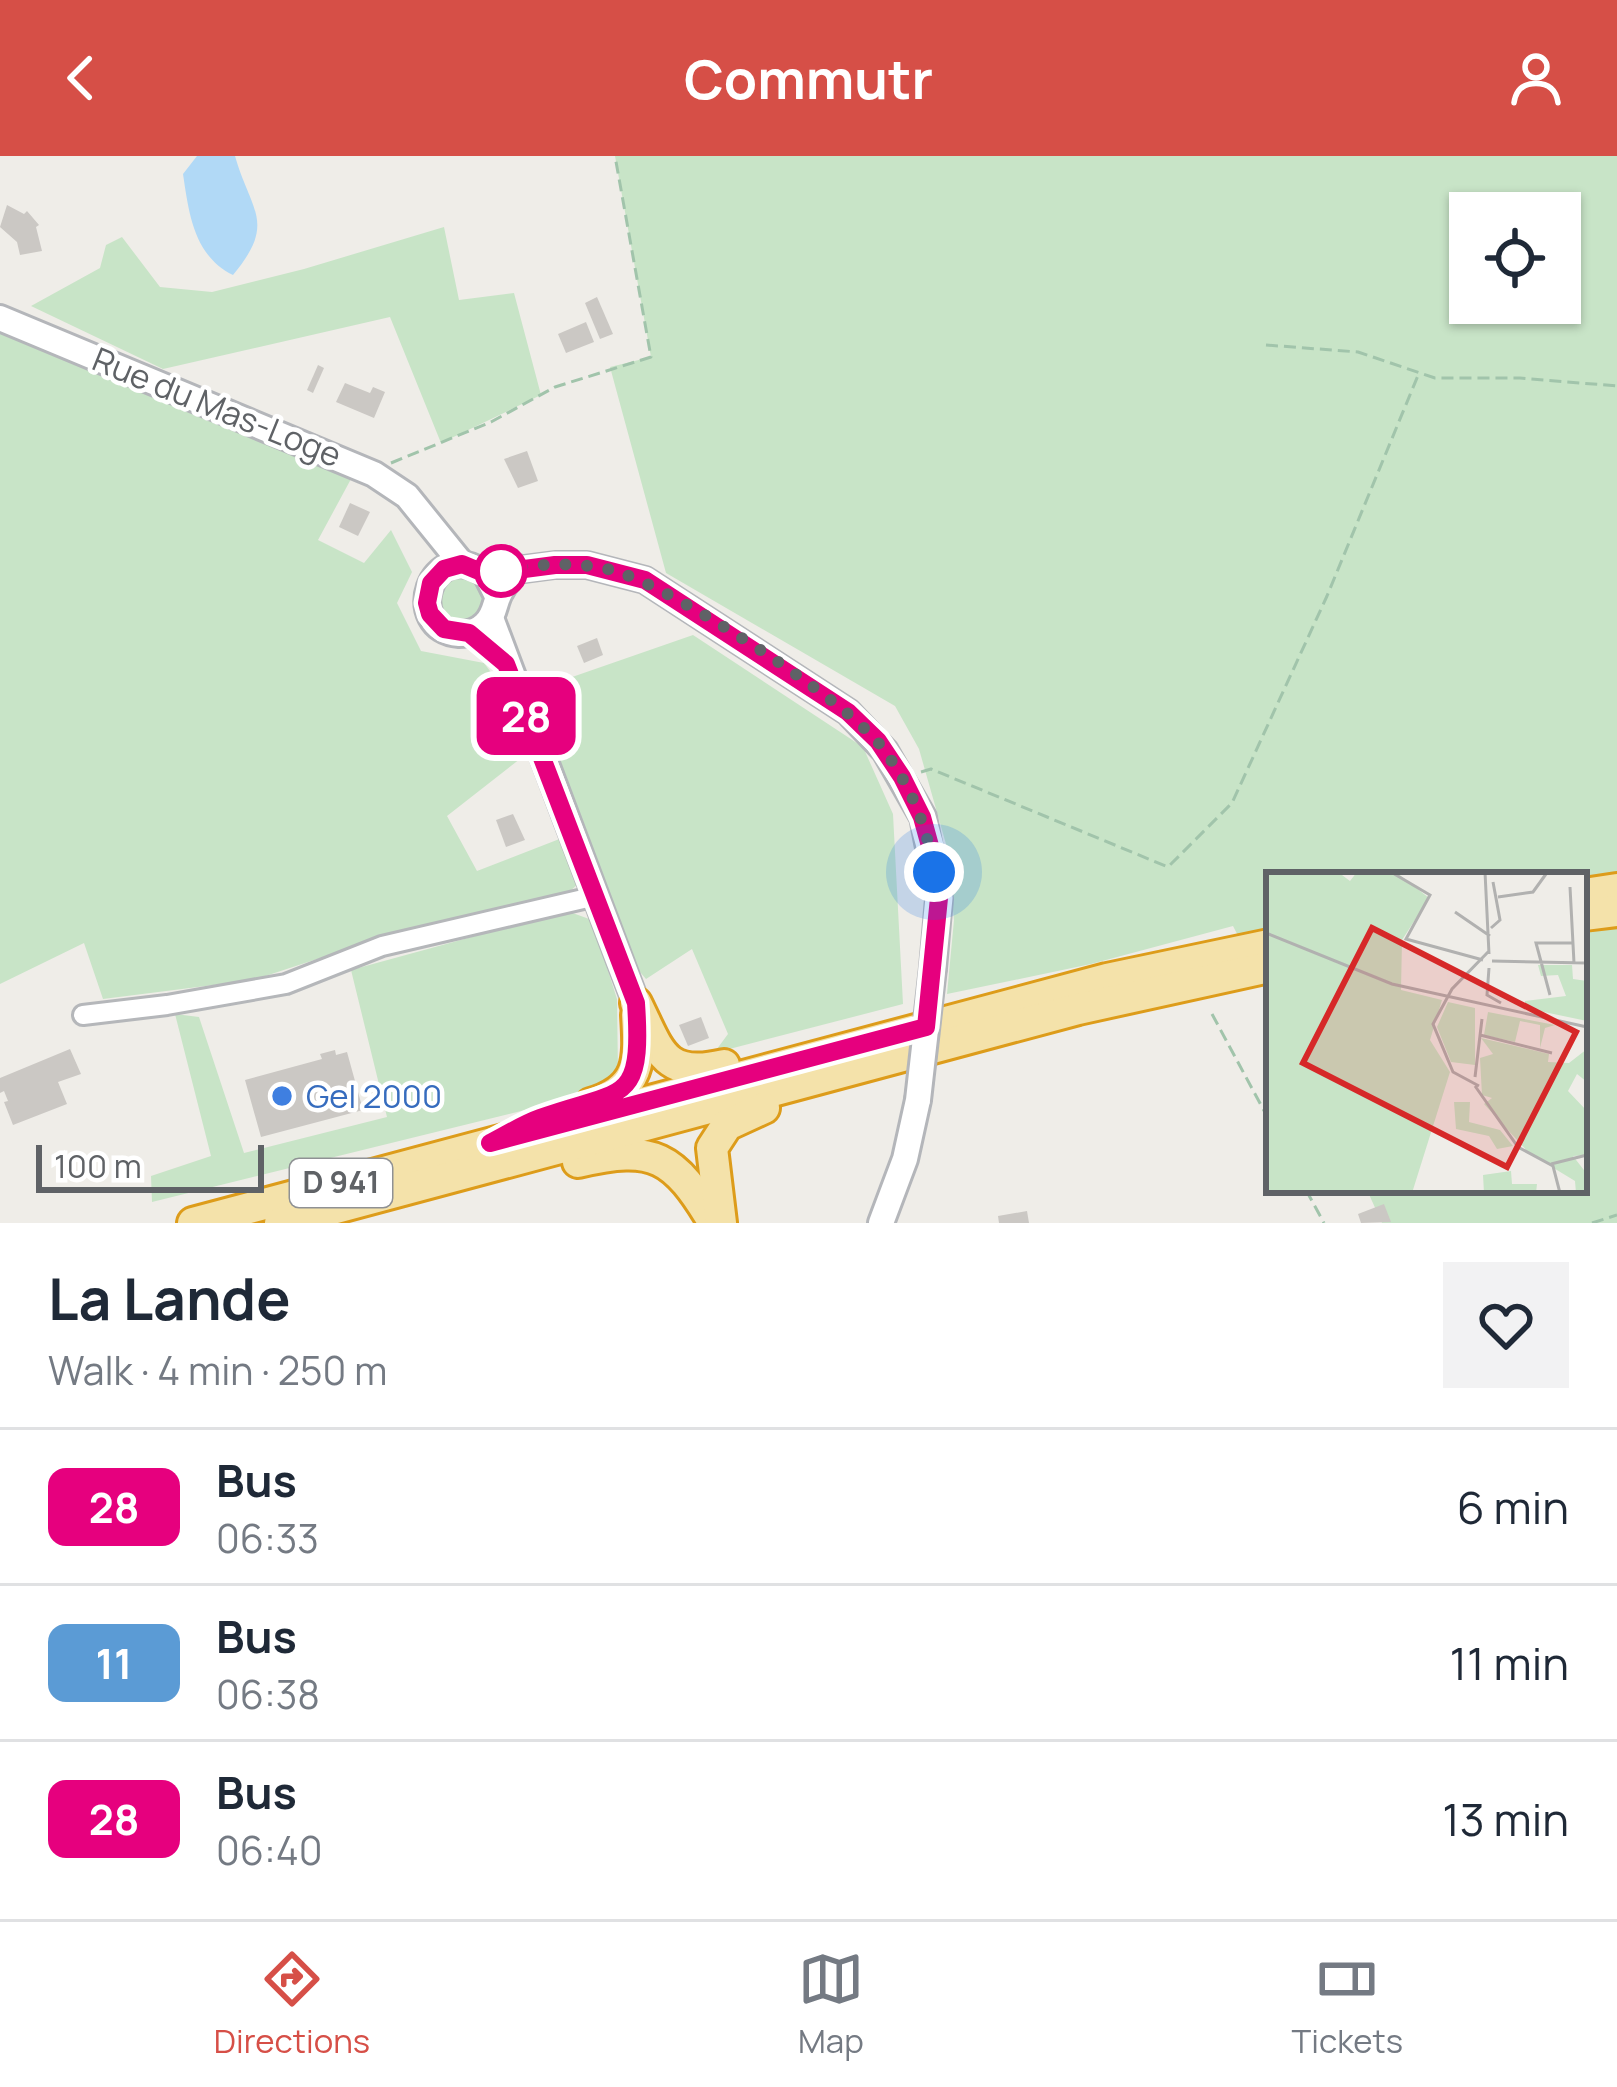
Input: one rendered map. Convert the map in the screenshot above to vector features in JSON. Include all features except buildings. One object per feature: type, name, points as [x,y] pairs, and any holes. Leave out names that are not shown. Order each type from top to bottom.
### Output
[{"type":"highway","points":[[1587,894],[1617,889]]},
{"type":"highway","points":[[1587,915],[1617,911]]},
{"type":"highway","name":"D 941","points":[[193,1223],[1107,979],[1266,946]]},
{"type":"highway","name":"D 941","points":[[280,1223],[1078,1009],[1266,968]]},
{"type":"highway","points":[[636,1003],[662,1054],[675,1067],[690,1071],[808,1045],[863,1044]]},
{"type":"highway","points":[[490,1143],[538,1118],[599,1102],[622,1090],[634,1075],[640,1054],[636,1003]]},
{"type":"highway","points":[[718,1223],[712,1148],[727,1125],[752,1112],[993,1044],[1078,1009]]},
{"type":"highway","points":[[397,1192],[430,1195],[637,1152],[679,1174],[718,1223]]},
{"type":"main road","name":"Rue du Mas-Loge","points":[[0,318],[374,474],[423,513],[450,568]]},
{"type":"main road","points":[[469,633],[491,596],[518,568],[587,565],[645,580],[848,712],[878,741],[922,817],[939,898],[917,1100],[905,1159],[881,1223]]},
{"type":"main road","points":[[506,664],[469,633],[444,629],[430,614],[428,590],[450,568],[491,596],[506,664],[636,1003]]},
{"type":"street","points":[[82,1015],[286,984],[382,946],[596,896]]},
{"type":"path","points":[[374,474],[491,422],[555,387],[651,357],[615,156]]},
{"type":"path","points":[[1266,345],[1358,352],[1435,378],[1520,378],[1617,386]]},
{"type":"path","points":[[902,777],[931,770],[1168,867],[1232,803],[1327,596],[1419,373]]},
{"type":"path","points":[[1212,1014],[1266,1114]]},
{"type":"path","points":[[1308,1193],[1324,1223]]},
{"type":"path","points":[[1592,1223],[1617,1215]]},
{"type":"green space","points":[[615,156],[1617,156],[1617,1223],[1382,1223],[1368,1193],[1587,1193],[1587,872],[1266,872],[1266,990],[1233,926],[1091,964],[947,994],[954,920],[946,844],[919,749],[895,706],[666,573],[610,367],[651,357]]},
{"type":"green space","points":[[444,227],[459,300],[514,293],[541,395],[441,443],[390,317],[163,369],[31,306],[100,268],[106,245],[122,237],[160,287],[212,292]]},
{"type":"green space","points":[[0,333],[351,479],[318,540],[364,563],[391,530],[412,572],[397,603],[421,651],[484,663],[505,691],[525,755],[447,816],[477,871],[562,838],[579,883],[567,894],[369,942],[253,980],[103,999],[84,943],[0,984]]},
{"type":"green space","points":[[461,576],[476,583],[483,598],[476,613],[461,620],[446,613],[439,598],[446,583]]},
{"type":"green space","points":[[693,635],[863,747],[893,814],[903,1004],[714,1053],[728,1034],[692,949],[646,979],[634,965],[529,692]]},
{"type":"green space","points":[[567,911],[592,920],[617,999],[618,1073],[594,1093],[152,1202],[151,1176],[211,1156],[175,1014],[199,1017],[244,1153],[387,1117],[351,970]]},
{"type":"water","points":[[197,156],[235,156],[253,204],[254,242],[233,275],[210,257],[191,219],[183,174]]},
{"type":"bus line","name":"28","points":[[462,564],[486,574],[587,565],[645,580],[848,712],[878,741],[902,777],[930,846],[939,898],[926,1027],[490,1143],[538,1118],[599,1102],[622,1090],[634,1075],[640,1054],[636,1003],[506,664],[469,633],[450,632],[435,621],[427,603],[434,578],[462,564]]},
{"type":"place","name":"Gel 2000","points":[[282,1096]]},
{"type":"route","points":[[501,571],[587,565],[645,580],[848,712],[878,741],[902,777],[922,817],[934,872]]}]
